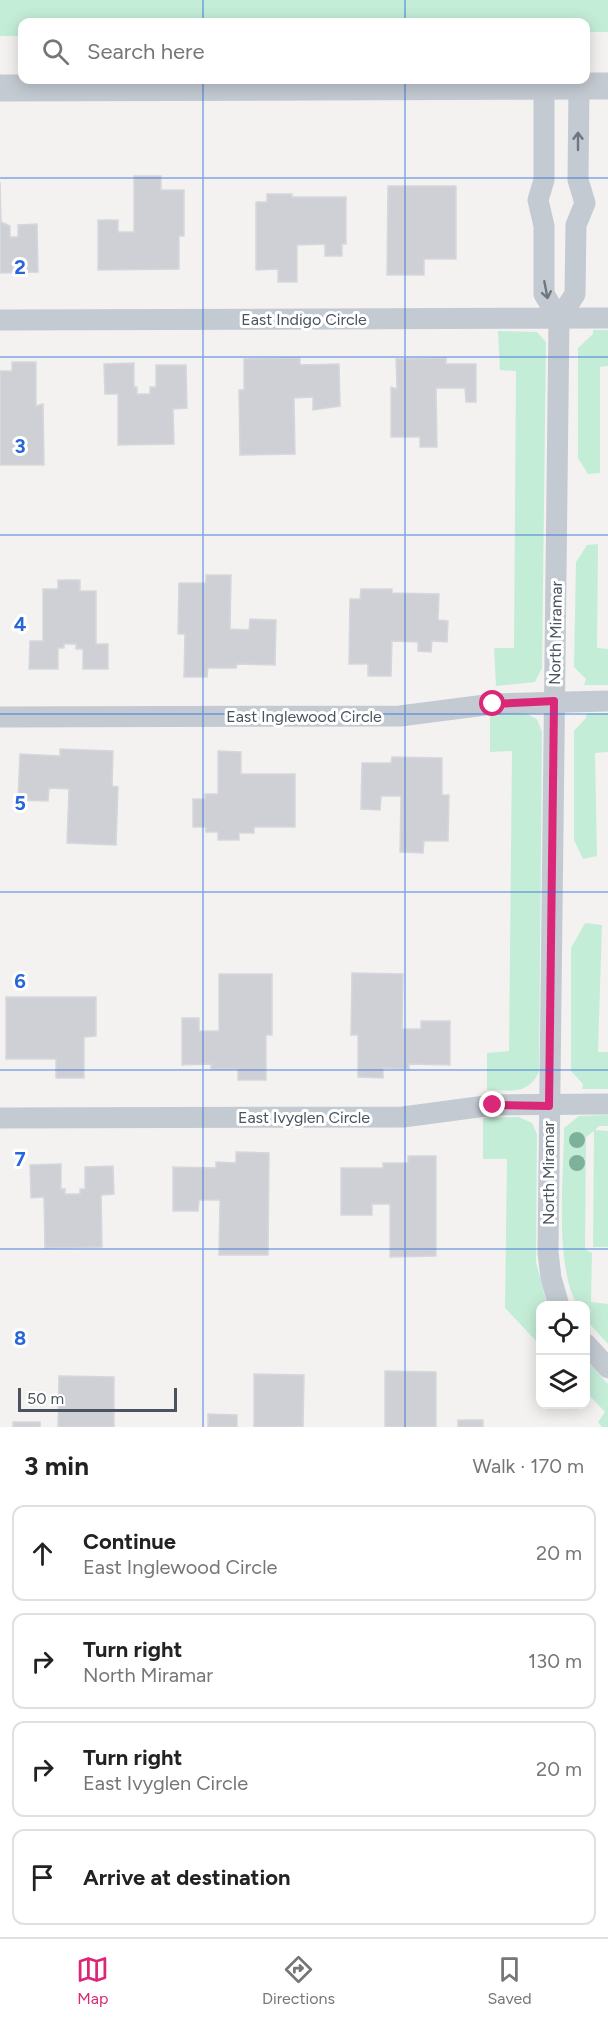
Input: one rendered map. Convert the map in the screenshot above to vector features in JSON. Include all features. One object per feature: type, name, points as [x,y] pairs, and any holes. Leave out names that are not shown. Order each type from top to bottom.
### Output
[{"type":"street","points":[[544,86],[544,180],[538,200],[544,226],[544,294],[559,319],[575,294],[576,225],[585,203],[578,180],[579,86]]},
{"type":"street","points":[[0,88],[608,86]]},
{"type":"street","points":[[544,180],[578,180]]},
{"type":"street","points":[[544,226],[576,225]]},
{"type":"street","name":"East Indigo Circle","points":[[0,320],[608,318]]},
{"type":"street","name":"North Miramar","points":[[558,1301],[551,1278],[548,1252],[559,319]]},
{"type":"street","name":"East Inglewood Circle","points":[[0,717],[400,716],[493,704],[608,701]]},
{"type":"street","name":"East Ivyglen Circle","points":[[0,1118],[403,1117],[493,1105],[608,1104]]},
{"type":"street","points":[[590,1349],[608,1368]]},
{"type":"green space","points":[[0,0],[608,0],[608,32],[590,32],[590,18],[18,18],[18,36],[0,36]]},
{"type":"green space","points":[[593,330],[608,330],[608,366],[600,367],[600,473],[588,474],[578,458],[578,348],[593,334]]},
{"type":"green space","points":[[498,331],[537,332],[546,342],[542,668],[535,682],[496,686],[494,648],[514,648],[516,371],[500,370]]},
{"type":"green space","points":[[598,544],[597,648],[608,649],[608,685],[584,685],[586,679],[574,667],[576,562],[587,545]]},
{"type":"green space","points":[[525,713],[537,719],[542,732],[539,1072],[529,1085],[523,1088],[510,1091],[487,1090],[487,1053],[509,1051],[512,751],[490,752],[490,715]]},
{"type":"green space","points":[[587,713],[608,713],[608,752],[595,753],[597,856],[583,859],[574,840],[574,731],[586,718]]},
{"type":"green space","points":[[585,923],[602,925],[598,1052],[608,1052],[608,1089],[582,1089],[583,1084],[571,1071],[571,948]]},
{"type":"green space","points":[[608,1115],[608,1126],[599,1126],[595,1130],[608,1131],[608,1247],[593,1247],[594,1131],[586,1137],[585,1249],[592,1253],[591,1302],[608,1304],[608,1344],[590,1324],[590,1301],[575,1301],[565,1266],[562,1219],[564,1128],[579,1116]]},
{"type":"green space","points":[[519,1117],[532,1123],[537,1134],[536,1262],[546,1301],[536,1301],[536,1341],[505,1308],[507,1159],[483,1159],[483,1118]]},
{"type":"green space","points":[[590,1364],[608,1384],[608,1427],[602,1427],[598,1422],[605,1412],[590,1396]]},
{"type":"building","points":[[134,176],[161,176],[161,190],[184,190],[184,236],[179,236],[179,269],[98,270],[98,220],[118,220],[118,232],[134,232]]},
{"type":"building","points":[[0,182],[1,222],[10,226],[10,237],[18,237],[18,225],[37,224],[38,272],[0,273]]},
{"type":"building","points":[[388,186],[456,186],[456,259],[424,259],[424,275],[387,275]]},
{"type":"building","points":[[267,194],[292,194],[292,197],[346,197],[346,244],[342,244],[342,256],[325,256],[325,244],[297,245],[297,282],[278,282],[278,269],[256,270],[256,202],[267,202]]},
{"type":"building","points":[[300,358],[300,365],[339,364],[340,406],[313,410],[313,397],[294,398],[295,454],[240,455],[239,390],[244,390],[244,359]]},
{"type":"building","points":[[446,358],[446,364],[476,364],[476,402],[466,402],[465,388],[436,388],[437,447],[420,447],[420,437],[391,437],[391,387],[397,389],[396,359]]},
{"type":"building","points":[[12,362],[36,362],[36,406],[43,404],[44,465],[0,465],[0,371],[12,371]]},
{"type":"building","points":[[134,363],[134,387],[137,387],[137,394],[150,394],[150,387],[156,387],[156,365],[186,365],[187,408],[173,409],[174,444],[118,445],[118,394],[105,394],[104,364]]},
{"type":"building","points":[[206,575],[231,575],[230,629],[249,630],[250,619],[276,620],[275,665],[237,664],[236,668],[208,668],[207,677],[184,677],[185,634],[178,634],[179,583],[206,583]]},
{"type":"building","points":[[58,580],[80,580],[80,591],[96,591],[96,644],[108,644],[108,669],[83,669],[83,649],[76,649],[76,644],[64,644],[64,648],[58,648],[58,669],[29,669],[30,641],[43,641],[43,589],[58,589]]},
{"type":"building","points":[[361,589],[392,589],[392,593],[439,594],[438,620],[448,621],[447,642],[432,641],[431,652],[418,651],[418,642],[392,641],[391,676],[368,676],[368,664],[349,664],[350,599],[360,599]]},
{"type":"building","points":[[60,749],[113,751],[112,786],[118,787],[116,845],[67,843],[69,789],[49,788],[48,801],[18,800],[20,754],[60,756]]},
{"type":"building","points":[[218,751],[241,752],[241,774],[295,774],[295,827],[254,827],[254,833],[239,833],[239,840],[218,840],[218,832],[206,832],[206,827],[193,827],[193,799],[205,799],[205,794],[218,794]]},
{"type":"building","points":[[392,757],[442,758],[442,795],[449,795],[448,841],[424,841],[423,853],[400,852],[401,796],[381,796],[380,810],[361,809],[362,763],[391,763]]},
{"type":"building","points":[[352,973],[403,974],[402,1029],[421,1029],[421,1021],[450,1021],[450,1065],[409,1064],[409,1069],[383,1068],[383,1078],[358,1077],[358,1035],[351,1035]]},
{"type":"building","points":[[219,974],[272,974],[272,1035],[266,1035],[266,1080],[238,1080],[238,1069],[211,1069],[211,1064],[182,1065],[182,1018],[199,1018],[199,1031],[219,1031]]},
{"type":"building","points":[[6,997],[96,997],[96,1036],[84,1037],[84,1078],[56,1078],[56,1059],[6,1059]]},
{"type":"building","points":[[236,1152],[269,1153],[268,1255],[219,1255],[220,1200],[199,1200],[198,1211],[173,1211],[173,1167],[216,1168],[216,1162],[236,1163]]},
{"type":"building","points":[[408,1156],[436,1156],[436,1256],[390,1257],[390,1204],[372,1204],[372,1215],[341,1215],[341,1168],[383,1168],[383,1163],[408,1163]]},
{"type":"building","points":[[61,1164],[61,1189],[65,1189],[65,1194],[80,1194],[80,1189],[85,1189],[85,1167],[113,1166],[114,1194],[101,1195],[102,1247],[45,1248],[44,1197],[31,1198],[30,1165]]},
{"type":"building","points":[[385,1371],[436,1372],[436,1427],[385,1427]]},
{"type":"building","points":[[254,1374],[304,1375],[303,1427],[254,1427]]},
{"type":"building","points":[[59,1376],[114,1377],[114,1427],[58,1427]]},
{"type":"building","points":[[208,1414],[237,1415],[237,1427],[208,1427]]},
{"type":"building","points":[[458,1420],[483,1420],[483,1427],[458,1427]]},
{"type":"building","points":[[13,1422],[40,1422],[40,1427],[13,1427]]},
{"type":"route","points":[[493,704],[554,701],[549,1106],[493,1105]]}]
